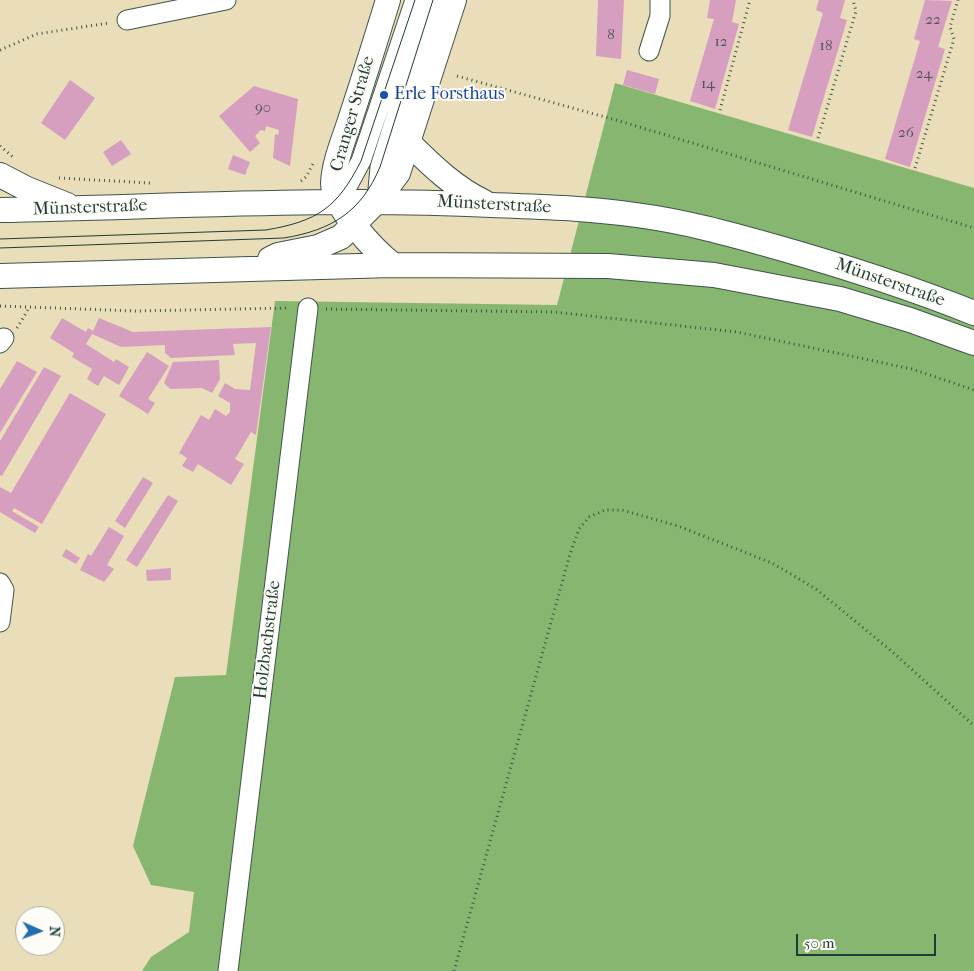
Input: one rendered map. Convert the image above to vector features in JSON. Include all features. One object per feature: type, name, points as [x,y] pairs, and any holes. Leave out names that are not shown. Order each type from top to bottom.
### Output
[{"type":"main road","name":"Cranger Straße","points":[[353,210],[333,184],[388,0]]},
{"type":"main road","points":[[252,269],[278,255],[329,243],[353,210],[398,173],[454,0]]},
{"type":"main road","points":[[409,143],[458,187],[490,205]]},
{"type":"main road","points":[[292,192],[318,188],[340,156]]},
{"type":"main road","points":[[0,175],[27,189],[78,209]]},
{"type":"main road","name":"Münsterstraße","points":[[0,210],[78,209],[292,192],[353,210],[490,205],[582,209],[638,215],[716,230],[843,266],[921,292],[974,313]]},
{"type":"main road","points":[[353,210],[369,245],[393,265]]},
{"type":"main road","name":"Münsterstraße","points":[[0,276],[393,265],[608,266],[714,275],[840,299],[910,320],[974,343]]},
{"type":"street","points":[[127,20],[226,0]]},
{"type":"street","points":[[340,156],[414,0]]},
{"type":"street","points":[[353,210],[380,167],[433,0]]},
{"type":"street","points":[[648,51],[660,16],[660,0]]},
{"type":"street","points":[[392,125],[399,136],[409,143]]},
{"type":"street","name":"Holzbachstraße","points":[[228,971],[308,308]]},
{"type":"street","points":[[0,583],[4,590],[0,622]]},
{"type":"path","points":[[720,110],[750,0]]},
{"type":"path","points":[[818,138],[856,11],[853,0]]},
{"type":"path","points":[[915,168],[954,39],[950,27],[958,0]]},
{"type":"path","points":[[0,50],[37,34],[127,20]]},
{"type":"path","points":[[457,76],[616,120],[974,228]]},
{"type":"path","points":[[0,146],[20,162]]},
{"type":"path","points":[[292,192],[306,177],[340,156]]},
{"type":"path","points":[[50,177],[81,181],[154,183]]},
{"type":"path","points":[[0,306],[134,311],[308,308],[554,312],[736,332],[912,369],[974,390]]},
{"type":"path","points":[[454,971],[570,554],[579,529],[594,514],[611,510],[636,512],[678,526],[772,563],[816,589],[895,654],[974,726]]},
{"type":"green space","points":[[615,83],[974,188],[974,971],[142,971],[151,957],[189,932],[194,892],[151,885],[133,846],[175,677],[226,675],[275,301],[557,305]]},
{"type":"building","points":[[598,0],[624,0],[621,59],[596,56]]},
{"type":"building","points":[[710,0],[736,0],[732,22],[739,24],[715,109],[690,101],[714,19],[707,18]]},
{"type":"building","points":[[819,0],[845,0],[840,18],[847,20],[812,137],[788,130],[823,13],[816,10]]},
{"type":"building","points":[[925,0],[952,1],[938,47],[945,49],[910,167],[885,159],[920,41],[914,39]]},
{"type":"building","points":[[627,70],[659,79],[655,94],[623,85]]},
{"type":"building","points":[[70,80],[95,98],[65,140],[41,123]]},
{"type":"building","points":[[254,86],[298,99],[290,166],[273,158],[275,134],[278,135],[279,130],[266,126],[265,131],[261,130],[255,136],[260,143],[250,152],[219,116]]},
{"type":"building","points":[[121,140],[131,154],[112,166],[103,152]]},
{"type":"building","points":[[233,155],[250,162],[245,175],[228,169]]},
{"type":"building","points":[[62,318],[86,332],[88,328],[93,331],[99,318],[133,332],[271,327],[256,435],[251,432],[235,459],[244,464],[231,485],[198,464],[193,472],[182,466],[187,458],[179,453],[201,415],[209,420],[215,409],[226,416],[230,412],[230,403],[218,396],[225,383],[235,389],[250,390],[256,343],[233,344],[235,355],[171,358],[165,353],[165,345],[121,347],[92,334],[86,344],[114,362],[116,359],[129,367],[119,385],[104,376],[98,386],[87,379],[92,369],[72,357],[74,353],[50,338]]},
{"type":"building","points":[[147,352],[169,366],[148,399],[155,403],[148,414],[119,396]]},
{"type":"building","points":[[219,360],[220,379],[212,393],[202,388],[170,389],[164,383],[173,362]]},
{"type":"building","points":[[17,361],[37,372],[0,433],[0,389]]},
{"type":"building","points":[[44,367],[61,376],[2,476],[0,475],[0,441]]},
{"type":"building","points":[[70,393],[106,414],[42,524],[14,508],[12,511],[39,527],[35,533],[0,512],[0,487],[11,493]]},
{"type":"building","points":[[143,477],[153,483],[125,528],[115,521]]},
{"type":"building","points":[[168,495],[178,501],[137,567],[126,560]]},
{"type":"building","points":[[109,527],[124,536],[107,565],[114,569],[104,582],[80,570],[88,554],[91,556]]},
{"type":"building","points":[[66,549],[80,558],[76,564],[62,556]]},
{"type":"building","points":[[171,568],[171,580],[147,581],[146,570]]},
{"type":"tram line","points":[[0,239],[266,230],[313,217],[334,201],[361,161],[415,0]]},
{"type":"tram line","points":[[0,248],[284,238],[317,230],[330,224],[354,207],[364,196],[380,167],[433,0]]},
{"type":"place","name":"Erle Forsthaus","points":[[384,95]]}]
